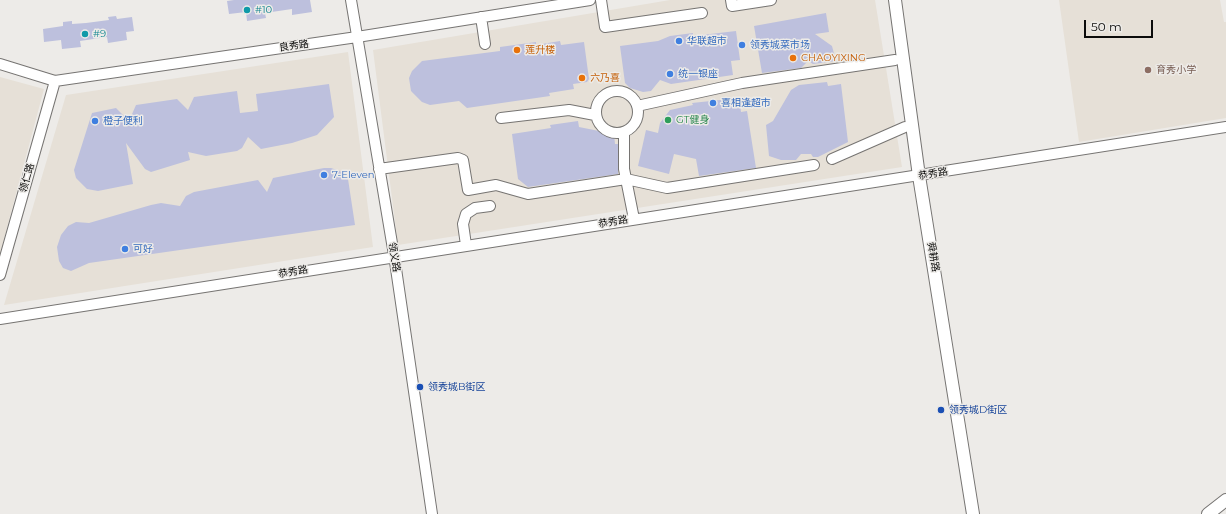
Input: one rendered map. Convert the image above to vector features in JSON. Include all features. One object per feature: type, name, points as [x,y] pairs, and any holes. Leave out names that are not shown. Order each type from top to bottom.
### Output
[{"type":"main road","name":"舜耕路","points":[[886,0],[905,127],[916,177],[973,514]]},
{"type":"main road","name":"舜耕路","points":[[895,0],[916,177],[965,514]]},
{"type":"main road","points":[[1208,514],[1226,500]]},
{"type":"street","name":"领义路","points":[[351,0],[356,37],[394,255],[432,514]]},
{"type":"street","name":"良秀路","points":[[0,64],[55,81],[356,37],[590,0]]},
{"type":"street","points":[[601,0],[605,27],[702,13]]},
{"type":"street","points":[[731,0],[732,6],[771,0]]},
{"type":"street","points":[[481,17],[485,44]]},
{"type":"street","points":[[637,106],[742,83],[895,60]]},
{"type":"street","name":"领仁路","points":[[0,275],[4,245],[55,81]]},
{"type":"street","points":[[609,92],[623,92],[629,95],[637,106],[637,120],[633,126],[624,132],[614,134],[607,132],[597,122],[595,115],[598,101],[609,92]]},
{"type":"street","points":[[501,118],[569,110],[595,115]]},
{"type":"street","points":[[832,160],[905,127]]},
{"type":"street","name":"恭秀路","points":[[0,318],[394,255],[916,177],[1226,127]]},
{"type":"street","points":[[624,132],[624,169],[634,219]]},
{"type":"street","points":[[379,169],[458,158],[463,160],[468,190],[496,185],[528,194],[626,179],[667,188],[814,165]]},
{"type":"street","points":[[466,244],[463,224],[466,214],[475,208],[490,206]]},
{"type":"shaded area","points":[[670,0],[875,0],[902,167],[398,245],[373,50]]},
{"type":"shaded area","name":"育秀小学","points":[[1059,0],[1220,0],[1224,22],[1226,22],[1226,118],[1079,142]]},
{"type":"shaded area","points":[[348,52],[373,247],[4,305],[66,95]]},
{"type":"shaded area","points":[[0,77],[44,89],[0,254]]},
{"type":"building","name":"#10","points":[[310,0],[312,12],[292,15],[292,9],[265,13],[266,18],[247,21],[246,12],[229,14],[227,1]]},
{"type":"building","points":[[826,13],[829,32],[815,34],[832,46],[836,61],[813,64],[808,61],[801,68],[762,73],[754,26]]},
{"type":"building","name":"#9","points":[[116,16],[117,19],[132,17],[134,31],[126,32],[127,40],[108,43],[107,37],[80,41],[81,47],[62,49],[61,40],[44,42],[43,29],[63,26],[63,22],[72,21],[72,24],[86,23],[109,20],[108,17]]},
{"type":"building","points":[[736,31],[740,60],[731,61],[733,75],[671,84],[660,80],[651,91],[643,92],[630,88],[625,83],[620,46],[658,41],[670,36],[693,33],[693,36]]},
{"type":"building","points":[[560,41],[561,45],[584,42],[589,79],[587,82],[573,84],[574,89],[549,93],[550,96],[467,108],[459,101],[430,105],[422,102],[411,91],[409,78],[412,71],[422,61],[500,51],[500,47],[536,42],[536,45]]},
{"type":"building","points":[[827,82],[828,86],[841,84],[848,142],[818,157],[813,157],[811,154],[801,154],[796,160],[781,160],[769,156],[766,125],[773,121],[791,90],[799,85]]},
{"type":"building","points":[[329,84],[334,117],[317,135],[292,143],[261,149],[248,137],[242,148],[237,151],[206,156],[188,152],[190,160],[151,172],[145,169],[126,143],[133,184],[98,191],[87,189],[76,178],[74,170],[92,113],[116,108],[129,121],[136,105],[177,99],[188,110],[194,97],[237,91],[240,113],[258,111],[256,94]]},
{"type":"building","points":[[739,98],[741,112],[747,111],[756,168],[699,176],[696,159],[674,154],[669,174],[638,166],[646,130],[658,133],[660,123],[670,110],[693,105],[692,103]]},
{"type":"building","points":[[578,121],[579,127],[614,134],[615,144],[618,144],[618,174],[528,187],[518,179],[512,134],[551,128],[550,125]]},
{"type":"building","points":[[331,168],[340,171],[348,179],[355,225],[89,263],[71,271],[63,268],[59,261],[57,247],[61,235],[68,226],[76,222],[89,223],[161,203],[180,206],[186,196],[194,192],[258,180],[267,192],[273,178]]},
{"type":"place","name":"#10","points":[[247,10]]},
{"type":"place","name":"#9","points":[[85,34]]},
{"type":"place","name":"华联超市","points":[[679,41]]},
{"type":"place","name":"领秀城菜市场","points":[[742,45]]},
{"type":"place","name":"莲升楼","points":[[517,50]]},
{"type":"place","name":"CHAOYIXING","points":[[793,58]]},
{"type":"place","name":"育秀小学","points":[[1148,70]]},
{"type":"place","name":"统一银座","points":[[670,74]]},
{"type":"place","name":"六乃喜","points":[[582,78]]},
{"type":"place","name":"喜相逢超市","points":[[713,103]]},
{"type":"place","name":"GT健身","points":[[668,120]]},
{"type":"place","name":"橙子便利","points":[[95,121]]},
{"type":"place","name":"7-Eleven","points":[[324,175]]},
{"type":"place","name":"可好","points":[[125,249]]},
{"type":"place","name":"领秀城B街区","points":[[420,387]]},
{"type":"place","name":"领秀城D街区","points":[[941,410]]}]
